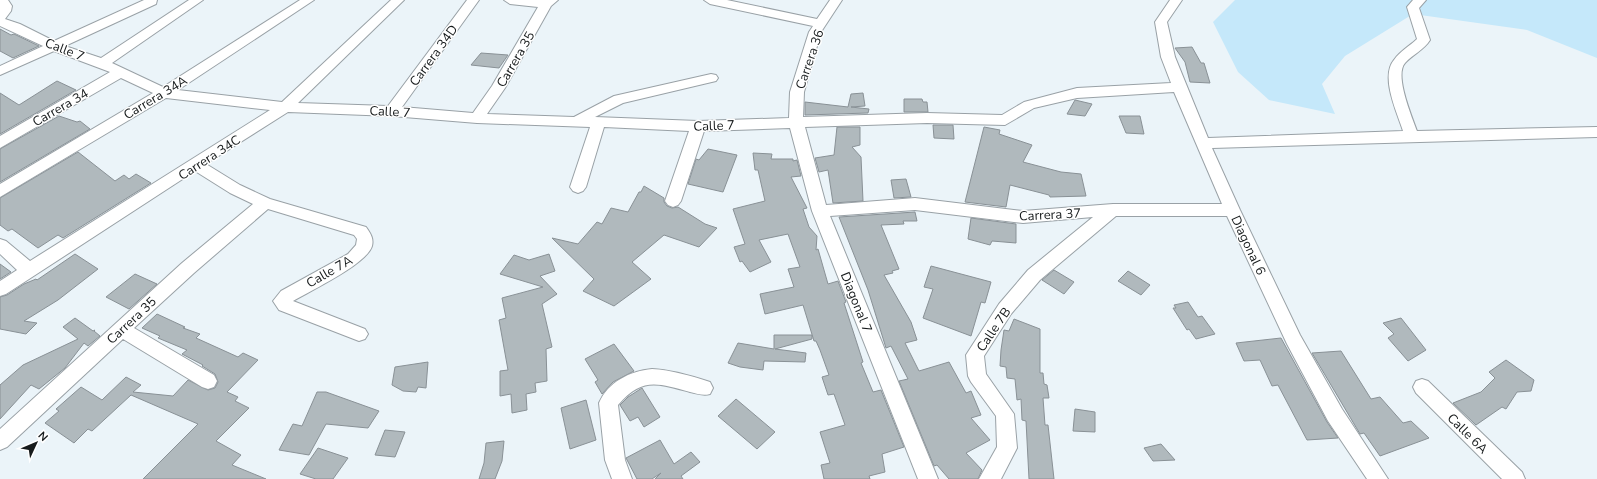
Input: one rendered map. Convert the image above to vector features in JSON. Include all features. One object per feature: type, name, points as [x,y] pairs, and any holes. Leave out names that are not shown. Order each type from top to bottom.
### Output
[{"type":"street","points":[[0,17],[5,11],[6,6],[1,0]]},
{"type":"street","points":[[102,63],[197,0]]},
{"type":"street","name":"Carrera 34A","points":[[0,191],[164,93],[308,0]]},
{"type":"street","name":"Carrera 34C","points":[[0,289],[285,107],[398,0]]},
{"type":"street","name":"Carrera 34D","points":[[392,111],[473,0]]},
{"type":"street","points":[[510,0],[549,2]]},
{"type":"street","points":[[710,0],[821,24]]},
{"type":"street","name":"Carrera 36","points":[[796,122],[797,92],[815,32],[836,0]]},
{"type":"street","name":"Diagonal 6","points":[[1176,0],[1161,22],[1168,57],[1203,143],[1232,210],[1293,339],[1335,415],[1378,479]]},
{"type":"street","points":[[1412,138],[1396,83],[1395,68],[1406,55],[1418,47],[1424,40],[1422,28],[1413,12],[1413,7],[1420,0]]},
{"type":"street","points":[[0,71],[152,1]]},
{"type":"street","name":"Carrera 35","points":[[477,118],[498,88],[549,2]]},
{"type":"street","name":"Calle 7","points":[[0,22],[16,27],[53,46],[102,63],[164,93],[285,107],[392,111],[477,118],[598,124],[698,126],[927,118],[1005,120],[1029,105],[1077,93],[1180,87]]},
{"type":"street","name":"Carrera 34","points":[[0,142],[121,72]]},
{"type":"street","points":[[575,122],[619,99],[711,78]]},
{"type":"street","name":"Diagonal 7","points":[[796,122],[820,211],[928,479]]},
{"type":"street","points":[[578,187],[598,124]]},
{"type":"street","points":[[673,200],[698,126]]},
{"type":"street","points":[[1203,143],[1301,138],[1412,138],[1597,132]]},
{"type":"street","name":"Calle 7A","points":[[196,165],[235,189],[265,203],[360,231],[365,238],[364,247],[354,258],[287,296],[281,301],[285,305],[359,334]]},
{"type":"street","name":"Carrera 35","points":[[0,441],[188,268],[265,203]]},
{"type":"street","name":"Carrera 37","points":[[820,211],[915,204],[1023,217],[1113,210],[1232,210]]},
{"type":"street","name":"Calle 7B","points":[[989,479],[1008,448],[1005,414],[977,376],[975,355],[1005,309],[1034,275],[1113,210]]},
{"type":"street","points":[[0,246],[29,270]]},
{"type":"street","points":[[121,329],[208,381]]},
{"type":"street","points":[[622,479],[615,460],[608,403],[616,392],[624,384],[640,377],[656,375],[704,388]]},
{"type":"street","name":"Calle 6A","points":[[1422,388],[1515,479]]},
{"type":"shaded area","points":[[1235,0],[1597,0],[1597,58],[1527,30],[1413,14],[1345,56],[1322,84],[1335,114],[1269,100],[1238,72],[1213,22]]},
{"type":"building","points":[[0,29],[39,46],[13,58],[0,51]]},
{"type":"building","points":[[1192,47],[1201,63],[1204,63],[1210,83],[1190,82],[1185,62],[1175,48]]},
{"type":"building","points":[[481,53],[508,55],[499,68],[471,65]]},
{"type":"building","points":[[57,81],[76,90],[0,134],[0,93],[19,105]]},
{"type":"building","points":[[863,93],[865,106],[851,107],[869,109],[868,113],[805,115],[805,102],[848,107],[851,94]]},
{"type":"building","points":[[904,99],[922,99],[923,102],[927,102],[928,112],[904,112]]},
{"type":"building","points":[[1075,100],[1092,104],[1085,116],[1067,114]]},
{"type":"building","points":[[59,116],[77,122],[80,121],[90,129],[0,182],[0,149]]},
{"type":"building","points":[[1119,116],[1140,116],[1144,134],[1126,133]]},
{"type":"building","points":[[933,125],[953,125],[954,139],[934,138]]},
{"type":"building","points":[[837,127],[860,127],[860,145],[852,147],[861,157],[863,201],[833,203],[828,170],[819,172],[815,158],[834,155]]},
{"type":"building","points":[[984,127],[1000,130],[999,134],[1032,145],[1023,162],[1061,172],[1081,174],[1086,196],[1050,197],[1049,195],[1010,185],[1006,207],[965,202]]},
{"type":"building","points":[[708,149],[737,155],[723,192],[688,184],[696,159],[699,160]]},
{"type":"building","points":[[78,152],[115,181],[124,175],[129,179],[136,174],[151,183],[63,238],[58,235],[38,248],[12,229],[8,231],[0,225],[0,198]]},
{"type":"building","points":[[753,153],[772,154],[771,159],[797,160],[801,176],[791,177],[807,208],[803,209],[809,227],[817,236],[816,250],[818,249],[828,284],[838,281],[846,302],[844,303],[863,362],[861,363],[873,392],[881,390],[904,447],[882,454],[885,472],[869,476],[870,479],[824,479],[821,465],[830,463],[820,432],[845,425],[834,394],[828,395],[822,377],[829,375],[820,350],[816,341],[814,341],[803,305],[765,314],[760,294],[794,287],[788,269],[800,267],[788,234],[759,240],[771,262],[750,272],[742,261],[740,262],[734,247],[745,244],[733,209],[765,201],[758,170],[755,170]]},
{"type":"building","points":[[906,179],[911,197],[894,198],[891,180]]},
{"type":"building","points":[[644,186],[664,198],[664,202],[667,206],[672,208],[678,207],[705,224],[717,228],[699,247],[664,235],[632,262],[651,279],[614,306],[583,291],[594,279],[552,238],[578,244],[597,222],[602,224],[611,208],[628,212]]},
{"type":"building","points":[[915,212],[917,221],[903,221],[904,224],[881,225],[899,269],[892,271],[893,273],[884,275],[911,322],[917,340],[905,343],[919,371],[949,362],[966,393],[971,391],[981,415],[971,418],[990,440],[966,453],[982,470],[978,479],[949,479],[937,465],[934,466],[899,381],[908,379],[891,346],[886,348],[868,290],[839,217]]},
{"type":"building","points":[[971,218],[1016,224],[1016,243],[992,241],[990,245],[968,239]]},
{"type":"building","points":[[75,254],[98,269],[58,300],[24,321],[37,323],[26,334],[0,329],[0,297],[7,295],[24,284],[36,279],[37,280]]},
{"type":"building","points":[[549,254],[555,271],[540,276],[557,294],[542,304],[552,347],[546,349],[547,381],[535,383],[536,392],[526,394],[527,410],[512,413],[511,394],[500,396],[500,371],[508,370],[499,320],[506,318],[502,298],[543,287],[500,274],[514,255],[529,260]]},
{"type":"building","points":[[0,264],[11,272],[0,279]]},
{"type":"building","points":[[931,266],[991,282],[985,303],[981,302],[971,336],[923,318],[933,289],[924,287]]},
{"type":"building","points":[[1054,270],[1074,282],[1064,294],[1042,280]]},
{"type":"building","points":[[1128,271],[1150,285],[1141,295],[1118,281]]},
{"type":"building","points":[[135,274],[157,284],[129,309],[106,297]]},
{"type":"building","points":[[1188,302],[1198,317],[1202,316],[1215,334],[1196,339],[1189,329],[1187,330],[1173,308],[1176,308],[1174,305]]},
{"type":"building","points":[[157,314],[185,327],[183,328],[200,334],[196,338],[238,357],[243,353],[258,360],[227,392],[238,397],[235,401],[249,408],[216,441],[241,455],[232,465],[266,479],[143,479],[198,424],[131,395],[92,431],[88,429],[74,443],[45,423],[59,411],[56,409],[81,387],[102,400],[126,377],[141,385],[133,392],[173,396],[188,380],[208,390],[215,388],[218,382],[215,374],[202,366],[203,365],[182,354],[187,350],[158,338],[160,336],[142,328]]},
{"type":"building","points":[[75,318],[93,331],[95,330],[94,331],[100,336],[88,346],[84,343],[65,368],[39,389],[31,385],[0,419],[0,385],[23,365],[78,339],[63,327]]},
{"type":"building","points":[[1401,318],[1426,350],[1408,361],[1388,338],[1394,334],[1383,323]]},
{"type":"building","points":[[1014,319],[1040,329],[1040,373],[1043,373],[1044,384],[1047,385],[1049,398],[1043,398],[1045,425],[1048,425],[1054,479],[1029,479],[1026,421],[1022,420],[1021,399],[1017,400],[1015,379],[1007,378],[1006,367],[1000,366],[1004,330],[1009,331]]},
{"type":"building","points":[[774,335],[812,335],[812,339],[775,349],[806,353],[805,362],[764,361],[763,370],[740,367],[728,363],[738,343],[774,349]]},
{"type":"building","points":[[1281,338],[1327,422],[1338,438],[1307,440],[1278,385],[1272,386],[1260,360],[1244,361],[1236,343]]},
{"type":"building","points":[[614,344],[634,371],[613,382],[602,394],[595,382],[598,380],[585,359]]},
{"type":"building","points":[[1341,351],[1371,399],[1380,397],[1403,423],[1411,421],[1429,438],[1380,456],[1364,433],[1360,434],[1312,353]]},
{"type":"building","points":[[1506,360],[1534,380],[1531,391],[1517,392],[1506,409],[1502,407],[1476,425],[1453,403],[1481,392],[1495,378],[1489,372]]},
{"type":"building","points":[[428,362],[426,388],[418,387],[416,392],[403,391],[392,385],[395,367]]},
{"type":"building","points":[[642,388],[660,417],[644,427],[638,417],[630,421],[620,405],[628,397]]},
{"type":"building","points":[[317,392],[326,392],[379,411],[368,428],[326,424],[309,455],[279,450],[293,424],[302,426]]},
{"type":"building","points":[[736,399],[775,432],[757,449],[718,416]]},
{"type":"building","points":[[586,400],[596,440],[570,449],[561,408]]},
{"type":"building","points":[[1075,409],[1095,412],[1095,432],[1073,431]]},
{"type":"building","points":[[385,430],[405,432],[395,457],[375,455]]},
{"type":"building","points":[[660,440],[674,464],[691,452],[700,462],[681,476],[683,479],[655,479],[661,473],[652,479],[637,479],[626,458]]},
{"type":"building","points":[[504,441],[502,461],[495,479],[479,479],[484,463],[486,443]]},
{"type":"building","points":[[1161,444],[1175,460],[1153,461],[1144,448]]},
{"type":"building","points":[[318,448],[348,458],[333,479],[316,479],[300,474]]}]
